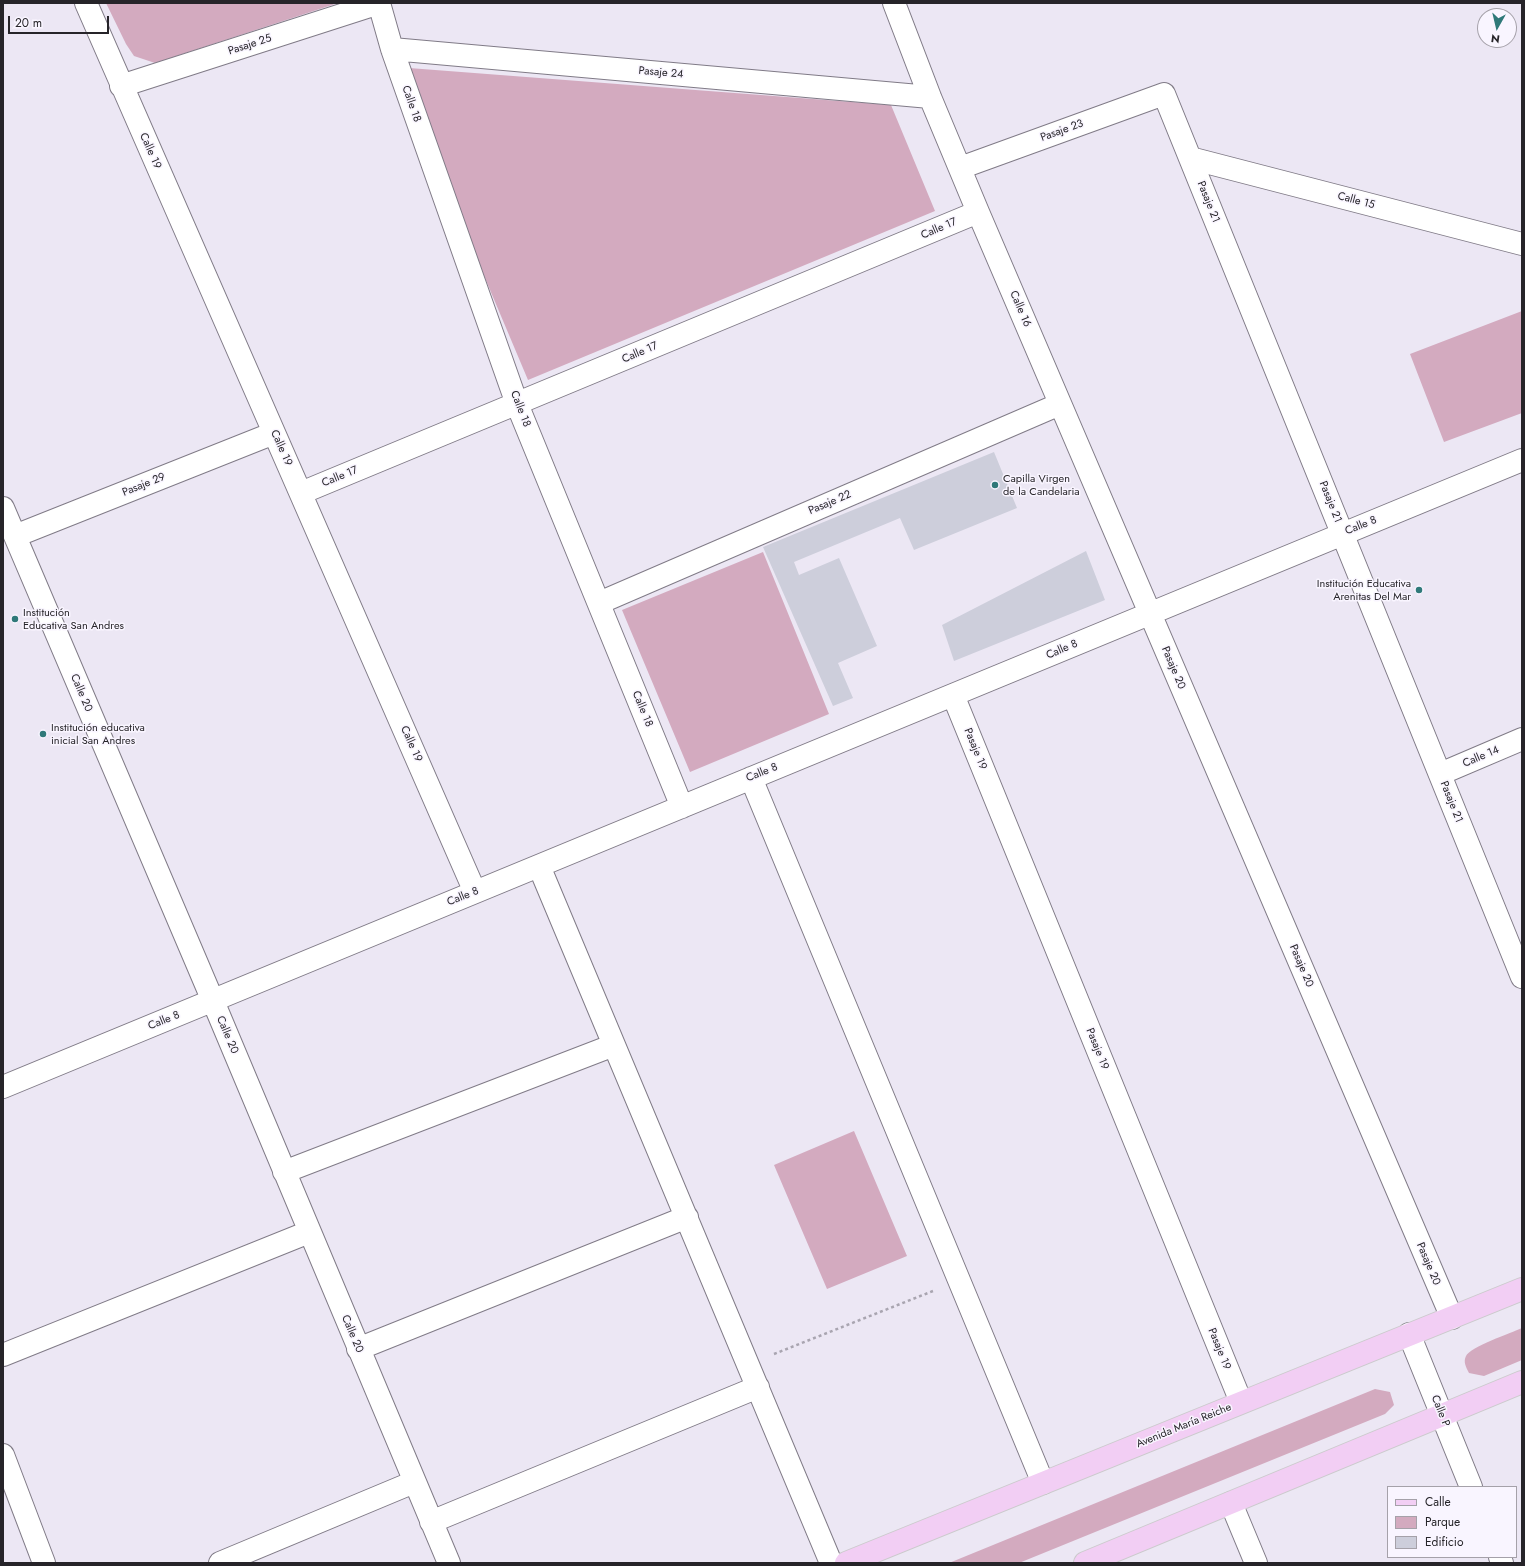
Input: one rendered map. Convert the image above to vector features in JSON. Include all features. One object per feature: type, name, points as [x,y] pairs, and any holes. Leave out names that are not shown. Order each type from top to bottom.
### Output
[{"type":"main road","name":"Avenida María Reiche","points":[[846,1563],[1522,1289]]},
{"type":"main road","points":[[1085,1563],[1522,1382]]},
{"type":"street","name":"Calle 19","points":[[86,3],[121,86],[475,892]]},
{"type":"street","name":"Pasaje 25","points":[[121,86],[379,3]]},
{"type":"street","name":"Calle 18","points":[[379,3],[392,49],[517,404],[682,807]]},
{"type":"street","name":"Calle 16","points":[[894,3],[930,97],[978,212],[1150,613]]},
{"type":"street","name":"Pasaje 24","points":[[392,49],[930,97]]},
{"type":"street","name":"Pasaje 21","points":[[1164,94],[1522,977]]},
{"type":"street","name":"Pasaje 23","points":[[960,168],[1164,94]]},
{"type":"street","name":"Calle 15","points":[[1190,158],[1522,244]]},
{"type":"street","name":"Calle 17","points":[[301,493],[978,212]]},
{"type":"street","name":"Pasaje 22","points":[[599,603],[1060,404]]},
{"type":"street","name":"Pasaje 29","points":[[15,536],[274,433]]},
{"type":"street","name":"Calle 8","points":[[3,1088],[1522,460]]},
{"type":"street","name":"Calle 20","points":[[3,508],[213,1001],[449,1563]]},
{"type":"street","name":"Pasaje 20","points":[[1150,613],[1452,1318]]},
{"type":"street","name":"Pasaje 19","points":[[954,695],[1241,1402]]},
{"type":"street","name":"Calle 14","points":[[1440,774],[1522,739]]},
{"type":"street","points":[[751,778],[1043,1483]]},
{"type":"street","points":[[539,866],[831,1563]]},
{"type":"street","points":[[284,1172],[614,1045]]},
{"type":"street","points":[[358,1348],[687,1218]]},
{"type":"street","points":[[3,1355],[310,1232]]},
{"type":"street","name":"Calle P","points":[[1409,1334],[1471,1486]]},
{"type":"street","points":[[431,1522],[758,1387]]},
{"type":"street","points":[[3,1455],[44,1563]]},
{"type":"street","points":[[220,1563],[414,1482]]},
{"type":"street","points":[[1231,1503],[1256,1563]]},
{"type":"path","points":[[748,1364],[959,1280]]},
{"type":"green space","points":[[106,3],[338,3],[155,63],[134,56],[126,44]]},
{"type":"green space","points":[[396,67],[891,105],[935,211],[528,380]]},
{"type":"green space","points":[[1522,311],[1522,413],[1444,442],[1410,354]]},
{"type":"green space","points":[[763,552],[829,714],[690,772],[622,610]]},
{"type":"green space","points":[[854,1131],[907,1256],[827,1289],[774,1165]]},
{"type":"green space","points":[[1522,1328],[1522,1360],[1484,1376],[1469,1373],[1465,1360],[1469,1352]]},
{"type":"green space","points":[[1375,1389],[1390,1392],[1394,1405],[1385,1414],[1019,1563],[949,1563]]},
{"type":"building","points":[[994,452],[1017,508],[914,550],[900,518],[794,562],[799,575],[839,558],[877,646],[838,663],[853,698],[833,706],[763,547]]},
{"type":"building","points":[[1086,551],[1105,600],[954,661],[942,625]]},
{"type":"place","name":"Capilla Virgen de la Candelaria","points":[[995,485]]},
{"type":"place","name":"Institución Educativa Arenitas Del Mar","points":[[1419,590]]},
{"type":"place","name":"Institución Educativa San Andres","points":[[15,619]]},
{"type":"place","name":"Institución educativa inicial San Andres","points":[[43,734]]}]
